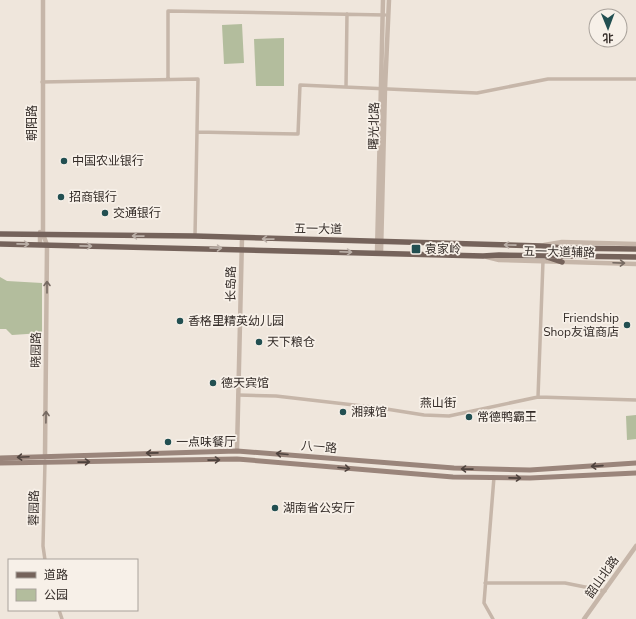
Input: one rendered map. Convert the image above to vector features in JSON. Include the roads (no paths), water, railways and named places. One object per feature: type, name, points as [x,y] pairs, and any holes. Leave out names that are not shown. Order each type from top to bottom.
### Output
[{"type":"main road","name":"五一大道","points":[[0,234],[195,236],[636,249]]},
{"type":"main road","name":"五一大道","points":[[0,244],[242,249],[542,259],[636,257]]},
{"type":"main road","name":"八一路","points":[[0,458],[237,451],[454,468],[530,470],[636,463]]},
{"type":"main road","name":"八一路","points":[[0,463],[237,459],[453,476],[530,478],[636,473]]},
{"type":"street","name":"朝阳路","points":[[40,245],[42,82],[41,0]]},
{"type":"street","name":"朝阳路","points":[[41,0],[41,234],[47,245]]},
{"type":"street","name":"曙光北路","points":[[383,0],[386,15]]},
{"type":"street","name":"曙光北路","points":[[379,253],[383,89],[386,15],[389,0]]},
{"type":"street","points":[[168,80],[168,11],[386,15]]},
{"type":"street","points":[[346,87],[347,14]]},
{"type":"street","points":[[42,82],[198,79],[195,236]]},
{"type":"street","points":[[197,132],[298,134],[300,85],[477,93],[548,79],[636,79]]},
{"type":"street","name":"长岛路","points":[[237,451],[242,238]]},
{"type":"street","name":"五一大道辅路","points":[[541,246],[562,242],[636,244]]},
{"type":"street","name":"晓园路","points":[[45,456],[47,245]]},
{"type":"street","points":[[538,397],[542,259]]},
{"type":"street","name":"五一大道辅路","points":[[562,259],[636,264]]},
{"type":"street","name":"燕山街","points":[[238,395],[276,396],[380,408],[424,415],[449,416],[538,397],[636,400]]},
{"type":"street","name":"蓉园路","points":[[45,456],[43,546],[45,559]]},
{"type":"street","points":[[493,619],[484,603],[494,477]]},
{"type":"street","name":"韶山北路","points":[[584,619],[636,546]]},
{"type":"street","points":[[486,583],[565,583],[605,590]]},
{"type":"place","name":"中国农业银行","points":[[64,161]]},
{"type":"place","name":"招商银行","points":[[61,197]]},
{"type":"place","name":"交通银行","points":[[105,213]]},
{"type":"place","name":"袁家岭","points":[[416,249]]},
{"type":"place","name":"香格里精英幼儿园","points":[[180,321]]},
{"type":"place","name":"Friendship Shop友谊商店","points":[[627,325]]},
{"type":"place","name":"天下粮仓","points":[[259,342]]},
{"type":"place","name":"德天宾馆","points":[[213,383]]},
{"type":"place","name":"湘辣馆","points":[[343,412]]},
{"type":"place","name":"常德鸭霸王","points":[[469,417]]},
{"type":"place","name":"一点味餐厅","points":[[168,442]]},
{"type":"place","name":"湖南省公安厅","points":[[275,508]]}]
